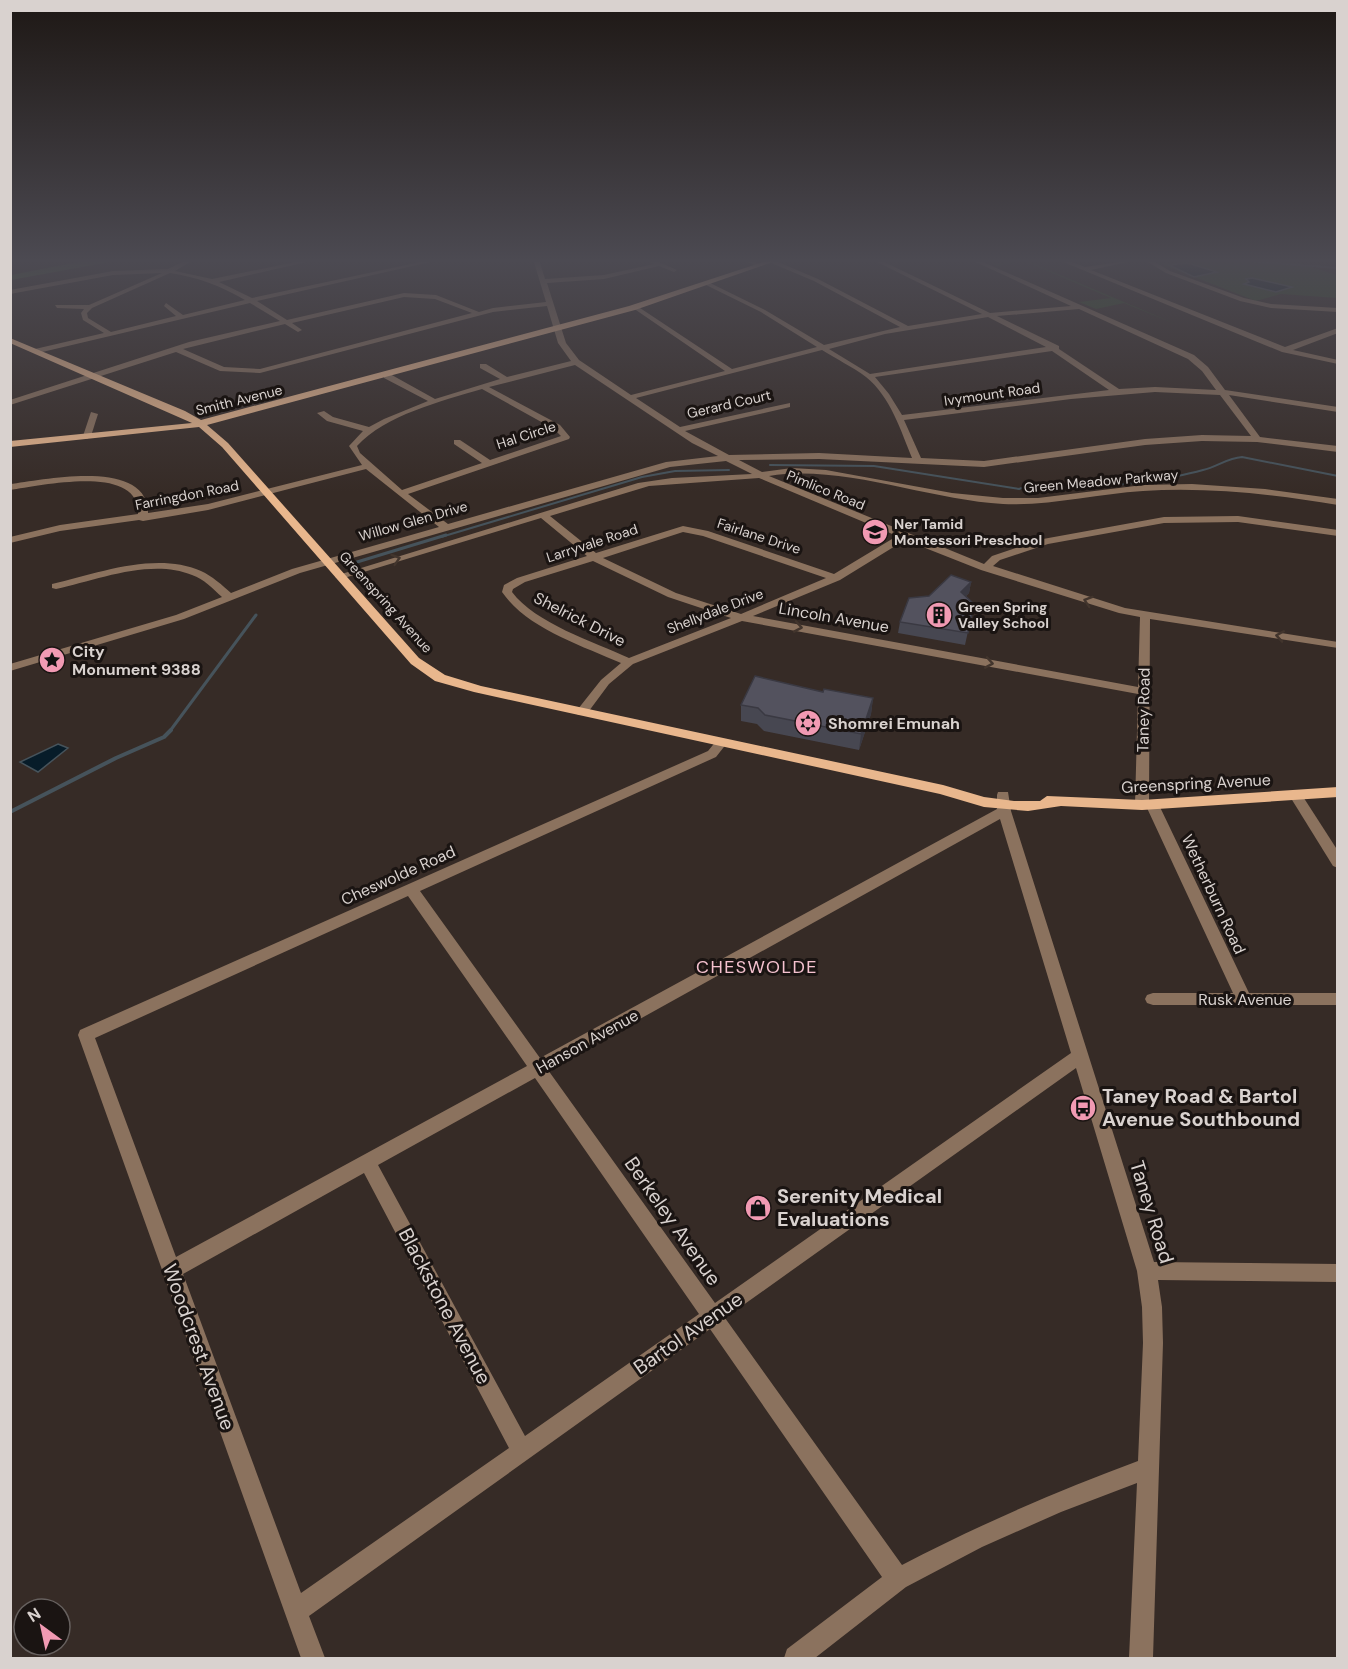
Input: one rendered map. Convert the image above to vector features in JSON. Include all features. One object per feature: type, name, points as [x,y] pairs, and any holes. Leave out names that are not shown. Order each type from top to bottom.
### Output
[{"type":"main road","name":"Smith Avenue","points":[[10,444],[201,424],[526,337]]},
{"type":"main road","name":"Greenspring Avenue","points":[[10,340],[171,408],[201,424],[225,445],[415,661],[440,678],[721,743],[943,790],[966,798],[1004,803],[1041,807],[1056,803],[1147,805],[1338,792]]},
{"type":"street","points":[[38,351],[93,337]]},
{"type":"street","points":[[10,403],[176,349],[225,337]]},
{"type":"street","points":[[176,349],[223,369],[260,371],[390,337]]},
{"type":"street","name":"Pimlico Road","points":[[560,337],[562,344],[576,362],[628,398],[726,458],[792,492],[985,568],[1102,605],[1145,615],[1338,645]]},
{"type":"street","points":[[680,337],[729,370]]},
{"type":"street","points":[[807,337],[869,376],[884,390],[900,418],[918,462]]},
{"type":"street","points":[[628,398],[729,370],[865,337]]},
{"type":"street","points":[[1034,337],[1056,348],[1116,392]]},
{"type":"street","points":[[1147,337],[1191,357],[1205,369],[1257,439]]},
{"type":"street","points":[[1253,337],[1285,350],[1338,362]]},
{"type":"street","points":[[1285,350],[1320,337]]},
{"type":"street","points":[[869,376],[1056,348]]},
{"type":"street","points":[[445,527],[356,455],[353,446],[356,438],[367,429],[435,402],[506,379],[576,362]]},
{"type":"street","points":[[483,366],[506,379]]},
{"type":"street","points":[[387,376],[435,402]]},
{"type":"street","name":"Hal Circle","points":[[402,493],[487,462],[566,437],[557,427],[482,386]]},
{"type":"street","name":"Ivymount Road","points":[[900,418],[1116,392],[1223,392],[1338,410]]},
{"type":"street","name":"Gerard Court","points":[[678,430],[787,405]]},
{"type":"street","points":[[321,413],[336,422],[367,429]]},
{"type":"street","points":[[87,436],[94,414]]},
{"type":"street","name":"Green Meadow Parkway","points":[[726,458],[837,456],[984,464],[1021,461],[1145,442],[1202,438],[1257,439],[1338,449]]},
{"type":"street","points":[[457,442],[487,462]]},
{"type":"street","name":"Willow Glen Drive","points":[[10,668],[180,617],[271,580],[445,527],[655,466],[726,458]]},
{"type":"street","name":"Farringdon Road","points":[[10,540],[60,528],[208,507],[367,466]]},
{"type":"street","name":"Green Meadow Parkway","points":[[760,475],[783,471],[812,472],[951,496],[1004,501],[1036,501],[1128,489],[1188,487],[1263,491],[1338,502]]},
{"type":"street","name":"Willow Glen Drive","points":[[340,576],[660,481],[736,479],[760,475]]},
{"type":"street","points":[[10,487],[86,479],[118,481],[136,490],[142,500],[143,518]]},
{"type":"street","name":"Lincoln Avenue","points":[[543,515],[594,556],[657,589],[740,617],[1143,691]]},
{"type":"street","points":[[985,568],[996,558],[1046,541],[1164,520],[1238,519],[1338,533]]},
{"type":"street","name":"Fairlane Drive","points":[[672,531],[697,530],[836,578]]},
{"type":"street","name":"Larryvale Road","points":[[521,580],[672,531]]},
{"type":"street","name":"Shellydale Drive","points":[[582,712],[605,682],[629,662],[836,578],[904,536]]},
{"type":"street","points":[[997,572],[1006,561],[1004,557]]},
{"type":"street","points":[[56,586],[142,568],[166,566],[196,573],[230,597]]},
{"type":"street","name":"Shelrick Drive","points":[[521,580],[508,587],[507,592],[513,601],[559,629],[629,662]]},
{"type":"street","name":"Taney Road","points":[[1145,615],[1143,691],[1147,805]]},
{"type":"street","name":"Cheswolde Road","points":[[86,1035],[712,754],[721,743]]},
{"type":"street","points":[[1295,795],[1338,863]]},
{"type":"street","name":"Taney Road","points":[[1004,803],[1147,1271],[1152,1307],[1153,1343],[1141,1659]]},
{"type":"street","name":"Hanson Avenue","points":[[171,1270],[538,1068],[1004,803]]},
{"type":"street","name":"Wetherburn Road","points":[[1147,805],[1244,999]]},
{"type":"street","name":"Berkeley Avenue","points":[[411,889],[898,1579]]},
{"type":"street","name":"Rusk Avenue","points":[[1153,999],[1338,999]]},
{"type":"street","name":"Woodcrest Avenue","points":[[86,1035],[313,1659]]},
{"type":"street","name":"Bartol Avenue","points":[[296,1611],[1081,1055]]},
{"type":"street","name":"Blackstone Avenue","points":[[367,1162],[522,1451]]},
{"type":"street","points":[[1147,1271],[1338,1273]]},
{"type":"street","points":[[796,1659],[898,1579],[974,1539],[1057,1502],[1148,1468]]},
{"type":"water","points":[[58,744],[68,748],[38,772],[20,762]]},
{"type":"building","name":"Green Spring Valley School","points":[[951,575],[971,582],[961,592],[974,604],[968,633],[900,622],[909,598],[929,596]]},
{"type":"building","points":[[755,676],[823,692],[824,689],[873,698],[861,734],[765,715],[758,708],[741,705]]},
{"type":"waterway","points":[[770,465],[874,466],[1019,489],[1039,485],[1103,486],[1174,477],[1208,469],[1242,457],[1338,476]]},
{"type":"waterway","points":[[441,537],[642,477],[675,471],[729,470]]},
{"type":"waterway","points":[[357,562],[446,535]]},
{"type":"waterway","points":[[170,731],[256,615]]},
{"type":"waterway","points":[[10,812],[116,758],[164,737],[170,731]]},
{"type":"place","name":"Ner Tamid Montessori Preschool","points":[[875,532]]},
{"type":"place","name":"Green Spring Valley School","points":[[939,615]]},
{"type":"place","name":"City Monument 9388","points":[[52,660]]},
{"type":"place","name":"Shomrei Emunah","points":[[808,723]]},
{"type":"place","name":"Taney Road & Bartol Avenue Southbound","points":[[1083,1108]]},
{"type":"place","name":"Serenity Medical Evaluations","points":[[758,1208]]},
{"type":"district","name":"CHESWOLDE","points":[[757,967]]}]
